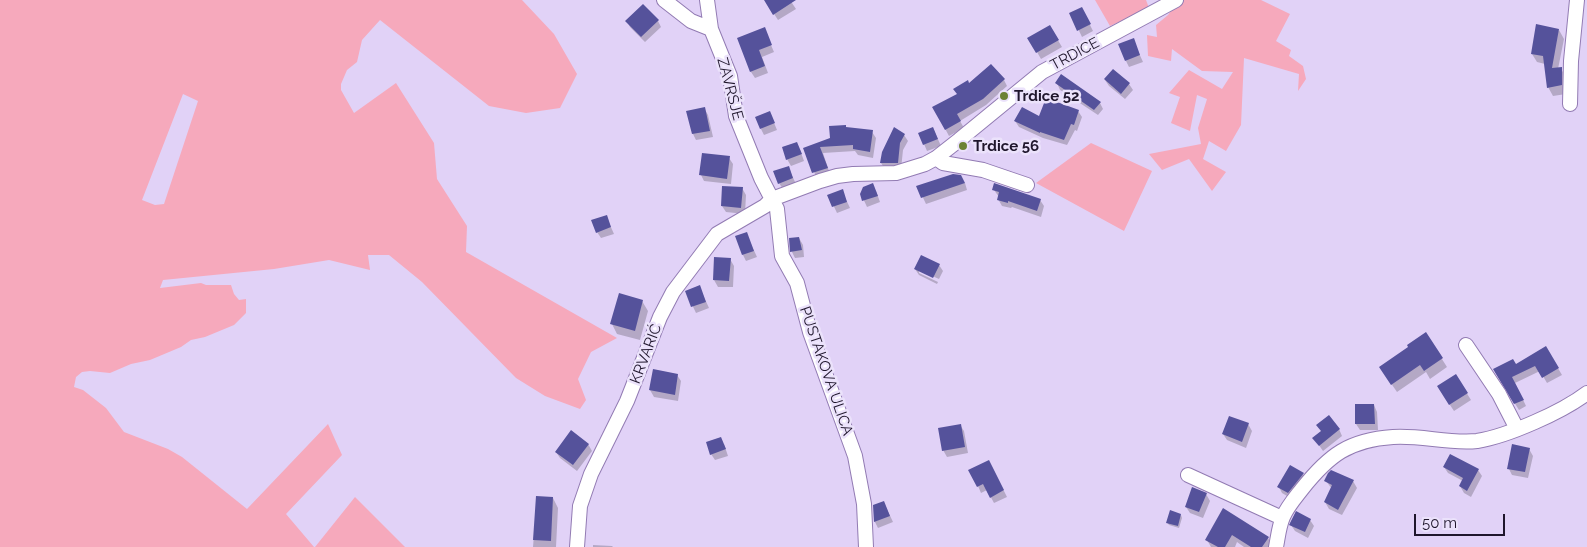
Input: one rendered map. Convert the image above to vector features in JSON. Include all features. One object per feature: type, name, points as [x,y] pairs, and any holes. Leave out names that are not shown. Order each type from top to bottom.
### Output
[{"type":"street","points":[[664,0],[691,21],[710,29]]},
{"type":"street","name":"ZAVRŠJE","points":[[707,0],[710,29],[730,76],[736,116],[761,178],[772,199]]},
{"type":"street","name":"TRDICE","points":[[772,199],[837,176],[896,172],[925,164],[936,158],[1042,72],[1176,0]]},
{"type":"street","points":[[1570,104],[1571,61],[1577,0]]},
{"type":"street","points":[[936,158],[943,163],[983,170],[1027,185]]},
{"type":"street","name":"KRVARIĆ","points":[[577,547],[580,506],[591,474],[627,401],[660,317],[673,292],[717,234],[765,206],[772,199]]},
{"type":"street","name":"PUSTAKOVA ULICA","points":[[772,199],[779,217],[782,256],[797,283],[810,332],[855,456],[864,504],[866,547]]},
{"type":"street","points":[[1466,345],[1499,394],[1517,428]]},
{"type":"street","points":[[1276,547],[1282,518],[1291,502],[1322,465],[1352,445],[1393,437],[1464,442],[1501,435],[1567,407],[1587,393]]},
{"type":"street","points":[[1188,475],[1282,518]]},
{"type":"shaded area","points":[[0,0],[522,0],[554,34],[577,74],[560,108],[526,113],[489,106],[380,20],[362,40],[357,62],[347,70],[341,84],[341,90],[354,113],[396,83],[434,143],[437,179],[467,226],[466,252],[617,338],[591,352],[578,379],[586,400],[580,409],[545,396],[516,378],[422,282],[389,255],[368,255],[370,270],[329,260],[274,269],[163,280],[160,288],[201,283],[206,285],[231,285],[234,294],[239,300],[246,299],[246,313],[234,325],[205,337],[191,340],[181,347],[150,360],[131,364],[110,373],[82,372],[76,377],[74,387],[83,390],[106,408],[124,432],[168,449],[182,457],[247,509],[328,424],[342,455],[286,514],[314,547],[0,547]],"holes":[[[183,94],[198,101],[164,204],[155,205],[142,200]]]},
{"type":"shaded area","points":[[1095,0],[1146,0],[1149,8],[1110,26]]},
{"type":"shaded area","points":[[1179,0],[1261,0],[1290,14],[1276,41],[1291,50],[1289,56],[1303,66],[1306,79],[1298,91],[1299,74],[1244,58],[1241,125],[1226,151],[1209,141],[1203,159],[1226,172],[1212,191],[1189,159],[1162,170],[1149,154],[1201,144],[1198,128],[1207,99],[1197,95],[1190,131],[1171,123],[1180,97],[1169,93],[1189,70],[1222,89],[1233,72],[1202,71],[1172,49],[1171,61],[1148,56],[1147,35],[1157,37],[1156,25],[1168,15]]},
{"type":"shaded area","points":[[1091,143],[1152,171],[1124,231],[1036,183]]},
{"type":"shaded area","points":[[355,497],[405,547],[315,547]]},
{"type":"building","points":[[764,0],[796,0],[773,15]]},
{"type":"building","points":[[643,4],[659,20],[641,37],[625,21]]},
{"type":"building","points":[[1082,7],[1091,24],[1077,31],[1069,13]]},
{"type":"building","points":[[1536,24],[1559,29],[1552,68],[1562,67],[1562,85],[1547,88],[1543,56],[1531,54]]},
{"type":"building","points":[[1050,25],[1059,40],[1036,53],[1027,38]]},
{"type":"building","points":[[765,27],[772,45],[759,50],[765,66],[750,72],[737,38]]},
{"type":"building","points":[[1134,38],[1140,55],[1125,61],[1118,44]]},
{"type":"building","points":[[991,64],[1005,79],[983,99],[957,114],[961,121],[945,130],[932,107],[957,94],[953,89],[968,80],[969,83]]},
{"type":"building","points":[[1113,69],[1130,83],[1121,94],[1104,79]]},
{"type":"building","points":[[1061,74],[1101,102],[1094,110],[1055,83]]},
{"type":"building","points":[[1046,98],[1079,110],[1074,125],[1071,124],[1064,140],[1040,133],[1014,121],[1022,107],[1039,116]]},
{"type":"building","points":[[705,107],[710,131],[692,134],[686,111]]},
{"type":"building","points":[[770,111],[775,123],[760,129],[755,117]]},
{"type":"building","points":[[846,125],[846,127],[873,130],[870,152],[853,149],[853,145],[820,147],[828,168],[812,173],[803,148],[830,138],[829,126]]},
{"type":"building","points":[[894,127],[905,134],[900,143],[898,163],[880,163],[882,152]]},
{"type":"building","points":[[933,127],[938,139],[923,145],[918,133]]},
{"type":"building","points":[[797,142],[802,154],[786,160],[782,147]]},
{"type":"building","points":[[702,153],[730,156],[727,179],[699,175]]},
{"type":"building","points":[[789,166],[793,178],[778,184],[773,171]]},
{"type":"building","points":[[953,174],[961,175],[965,183],[921,198],[916,186]]},
{"type":"building","points":[[873,183],[878,196],[862,201],[860,194],[863,187]]},
{"type":"building","points":[[994,183],[1041,199],[1037,211],[1008,201],[1008,203],[997,200],[999,192],[992,190]]},
{"type":"building","points":[[722,186],[743,187],[741,208],[721,206]]},
{"type":"building","points":[[843,189],[847,202],[832,207],[827,195]]},
{"type":"building","points":[[607,215],[611,227],[596,233],[591,220]]},
{"type":"building","points":[[747,232],[754,251],[742,255],[735,236]]},
{"type":"building","points":[[799,237],[802,250],[790,252],[789,238]]},
{"type":"building","points":[[921,255],[940,264],[933,278],[914,269]]},
{"type":"building","points":[[714,257],[731,258],[729,281],[713,280]]},
{"type":"building","points":[[700,285],[706,302],[691,307],[685,291]]},
{"type":"building","points":[[619,293],[643,300],[635,331],[610,324]]},
{"type":"building","points":[[1426,332],[1443,358],[1424,371],[1420,365],[1391,385],[1379,367]]},
{"type":"building","points":[[1546,346],[1559,368],[1542,378],[1535,366],[1512,377],[1524,400],[1514,404],[1493,369],[1513,359],[1516,364]]},
{"type":"building","points":[[653,369],[678,374],[675,395],[649,390]]},
{"type":"building","points":[[1456,374],[1468,393],[1449,405],[1437,386]]},
{"type":"building","points":[[1355,404],[1374,404],[1375,424],[1355,424]]},
{"type":"building","points":[[1329,415],[1340,429],[1319,446],[1312,438],[1321,431],[1316,425]]},
{"type":"building","points":[[1229,416],[1249,423],[1242,442],[1222,434]]},
{"type":"building","points":[[961,424],[965,447],[942,451],[938,428]]},
{"type":"building","points":[[571,430],[589,444],[573,465],[555,452]]},
{"type":"building","points":[[721,437],[726,449],[710,455],[706,442]]},
{"type":"building","points":[[1512,444],[1530,448],[1525,472],[1507,469]]},
{"type":"building","points":[[1450,454],[1479,469],[1467,491],[1459,486],[1463,478],[1443,467]]},
{"type":"building","points":[[989,460],[1004,490],[990,498],[983,484],[977,487],[968,470]]},
{"type":"building","points":[[1290,465],[1304,473],[1288,493],[1277,487]]},
{"type":"building","points":[[1331,470],[1354,480],[1338,510],[1324,502],[1332,485],[1324,481]]},
{"type":"building","points":[[1192,487],[1207,493],[1199,512],[1185,507]]},
{"type":"building","points":[[536,496],[553,497],[551,541],[533,540]]},
{"type":"building","points":[[884,501],[890,516],[874,522],[873,505]]},
{"type":"building","points":[[1223,508],[1269,537],[1262,547],[1251,547],[1232,535],[1225,547],[1218,547],[1205,540]]},
{"type":"building","points":[[1170,510],[1181,514],[1178,526],[1166,523]]},
{"type":"building","points":[[1296,511],[1311,519],[1305,532],[1289,525]]},
{"type":"place","name":"Trdice 52","points":[[1004,96]]},
{"type":"place","name":"Trdice 56","points":[[963,146]]}]
